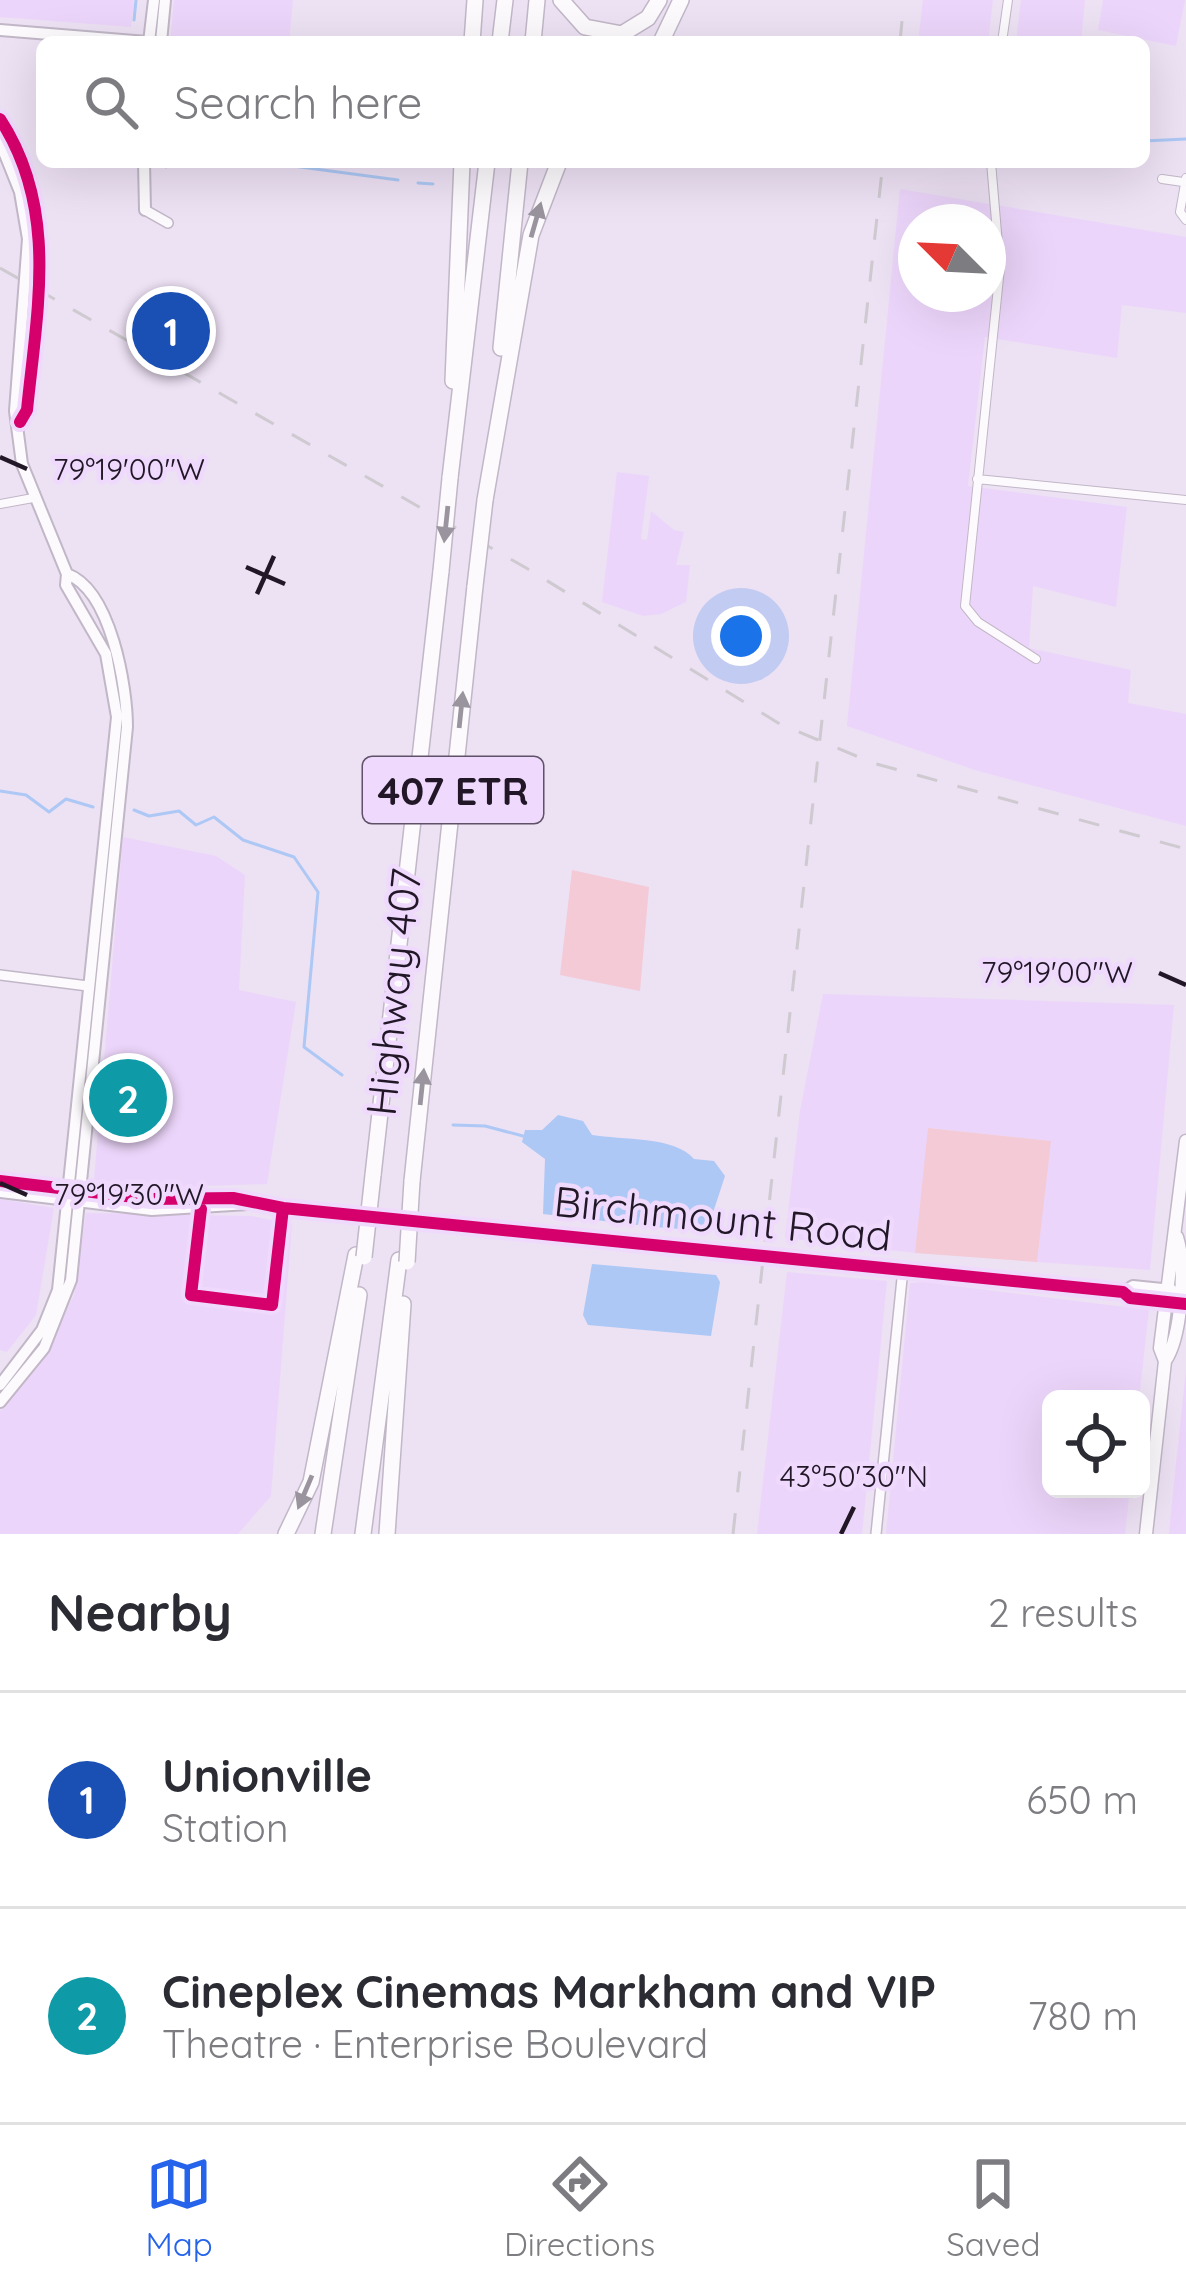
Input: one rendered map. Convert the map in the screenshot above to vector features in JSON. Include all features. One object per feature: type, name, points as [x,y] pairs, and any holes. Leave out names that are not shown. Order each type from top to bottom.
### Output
[{"type":"highway","points":[[472,36],[475,0]]},
{"type":"highway","points":[[501,36],[505,0]]},
{"type":"highway","points":[[534,36],[537,0]]},
{"type":"highway","points":[[561,0],[585,27],[622,34],[648,18],[659,0]]},
{"type":"highway","points":[[664,36],[681,0]]},
{"type":"highway","points":[[450,478],[462,168]]},
{"type":"highway","name":"Highway 407","points":[[323,1534],[373,1175],[486,168]]},
{"type":"highway","name":"Highway 407","points":[[363,1534],[403,1261],[519,168]]},
{"type":"highway","points":[[484,500],[531,235],[557,168]]},
{"type":"highway","points":[[286,1534],[311,1482],[360,1256]]},
{"type":"highway","points":[[387,1534],[403,1261]]},
{"type":"main road","points":[[149,36],[154,0]]},
{"type":"main road","points":[[161,36],[165,0]]},
{"type":"main road","points":[[0,30],[74,36]]},
{"type":"main road","points":[[0,119],[29,177],[41,234],[29,388],[20,422],[22,464],[67,574],[66,584],[106,655],[117,718],[74,1196],[71,1280],[44,1348],[0,1402]]},
{"type":"main road","points":[[0,142],[20,193],[28,239],[15,411],[20,422]]},
{"type":"main road","points":[[144,168],[146,210]]},
{"type":"main road","points":[[1146,1534],[1165,1361],[1173,1350],[1177,1297],[1171,1245],[1177,1237],[1186,1141]]},
{"type":"main road","name":"Birchmount Road","points":[[0,1181],[152,1210],[251,1203],[1124,1292],[1133,1286],[1177,1297]]},
{"type":"main road","name":"Birchmount Road","points":[[0,1192],[74,1196]]},
{"type":"main road","points":[[0,1385],[42,1330],[58,1290],[74,1196]]},
{"type":"street","points":[[1003,36],[1006,1]]},
{"type":"street","points":[[992,168],[1000,268],[965,606],[978,622],[1036,659]]},
{"type":"street","points":[[1162,179],[1184,180],[1180,212],[1186,220]]},
{"type":"street","points":[[146,210],[167,223]]},
{"type":"street","points":[[977,479],[1186,500]]},
{"type":"street","points":[[0,504],[33,498]]},
{"type":"street","points":[[0,975],[94,987]]},
{"type":"street","points":[[876,1534],[903,1269]]},
{"type":"street","points":[[191,1295],[204,1297]]},
{"type":"shaded area","points":[[0,0],[134,0],[131,27],[0,17]]},
{"type":"shaded area","points":[[174,0],[293,0],[290,36],[171,36]]},
{"type":"shaded area","points":[[923,0],[993,0],[989,36],[919,36]]},
{"type":"shaded area","points":[[1021,0],[1085,0],[1082,36],[1017,36]]},
{"type":"shaded area","points":[[1103,0],[1185,0],[1176,46],[1150,41],[1150,36],[1098,30]]},
{"type":"shaded area","points":[[900,189],[989,204],[899,204]]},
{"type":"shaded area","points":[[1006,207],[1186,237],[1186,313],[1122,305],[1117,358],[985,337],[968,486],[1127,507],[1116,607],[1033,586],[1029,648],[1131,670],[1128,703],[1186,714],[1186,826],[978,771],[847,726],[898,209],[898,312],[1006,312]]},
{"type":"shaded area","points":[[617,472],[649,476],[641,539],[647,540],[651,511],[674,530],[684,532],[676,565],[690,565],[686,602],[661,614],[643,616],[602,602]]},
{"type":"shaded area","points":[[123,837],[216,856],[245,875],[239,990],[296,1002],[267,1184],[176,1187],[94,1180]]},
{"type":"shaded area","points":[[572,870],[649,887],[640,991],[560,975]]},
{"type":"shaded area","points":[[823,994],[1174,1005],[1150,1270],[1037,1262],[1050,1141],[929,1128],[915,1253],[785,1238],[800,1111]]},
{"type":"shaded area","points":[[928,1128],[1051,1141],[1037,1262],[915,1253]]},
{"type":"shaded area","points":[[0,1199],[54,1208],[36,1315],[7,1352],[0,1350]]},
{"type":"shaded area","points":[[86,1213],[251,1216],[292,1224],[271,1496],[238,1534],[0,1534],[0,1411],[43,1359],[74,1295]]},
{"type":"shaded area","points":[[787,1272],[887,1281],[862,1534],[757,1534]]},
{"type":"shaded area","points":[[910,1283],[1149,1310],[1140,1390],[1042,1390],[1042,1498],[1129,1498],[1125,1534],[886,1534]]},
{"type":"shaded area","points":[[1186,1370],[1186,1534],[1169,1534],[1175,1473]]},
{"type":"water","points":[[558,1115],[583,1121],[592,1135],[661,1143],[694,1159],[714,1161],[725,1176],[707,1231],[655,1227],[650,1214],[641,1211],[638,1225],[543,1214],[545,1159],[522,1142],[525,1130],[542,1130]]},
{"type":"water","points":[[592,1264],[716,1275],[720,1282],[711,1336],[588,1325],[583,1315]]},
{"type":"waterway","points":[[134,20],[136,0]]},
{"type":"waterway","points":[[1150,141],[1186,139]]},
{"type":"waterway","points":[[308,168],[398,180]]},
{"type":"waterway","points":[[418,183],[433,184]]},
{"type":"waterway","points":[[0,791],[26,795],[49,812],[66,799],[93,807]]},
{"type":"waterway","points":[[134,810],[149,816],[179,811],[196,825],[214,817],[243,840],[294,857],[318,892],[304,1047],[342,1075]]},
{"type":"waterway","points":[[453,1125],[485,1126],[523,1136]]},
{"type":"railway","points":[[901,36],[904,0]]},
{"type":"railway","points":[[733,1534],[882,168]]},
{"type":"railway","points":[[0,268],[528,569],[780,724],[873,763],[1186,849]]},
{"type":"cycle path","points":[[0,119],[19,153],[37,224],[35,335],[27,410],[20,422]]},
{"type":"cycle path","points":[[0,1181],[151,1199],[233,1198],[283,1208],[1123,1292],[1130,1298],[1186,1304]]},
{"type":"cycle path","points":[[201,1209],[191,1295],[272,1305],[283,1208]]},
{"type":"place","name":"Unionville","points":[[171,331]]},
{"type":"place","name":"Cineplex Cinemas Markham and VIP","points":[[128,1098]]}]
